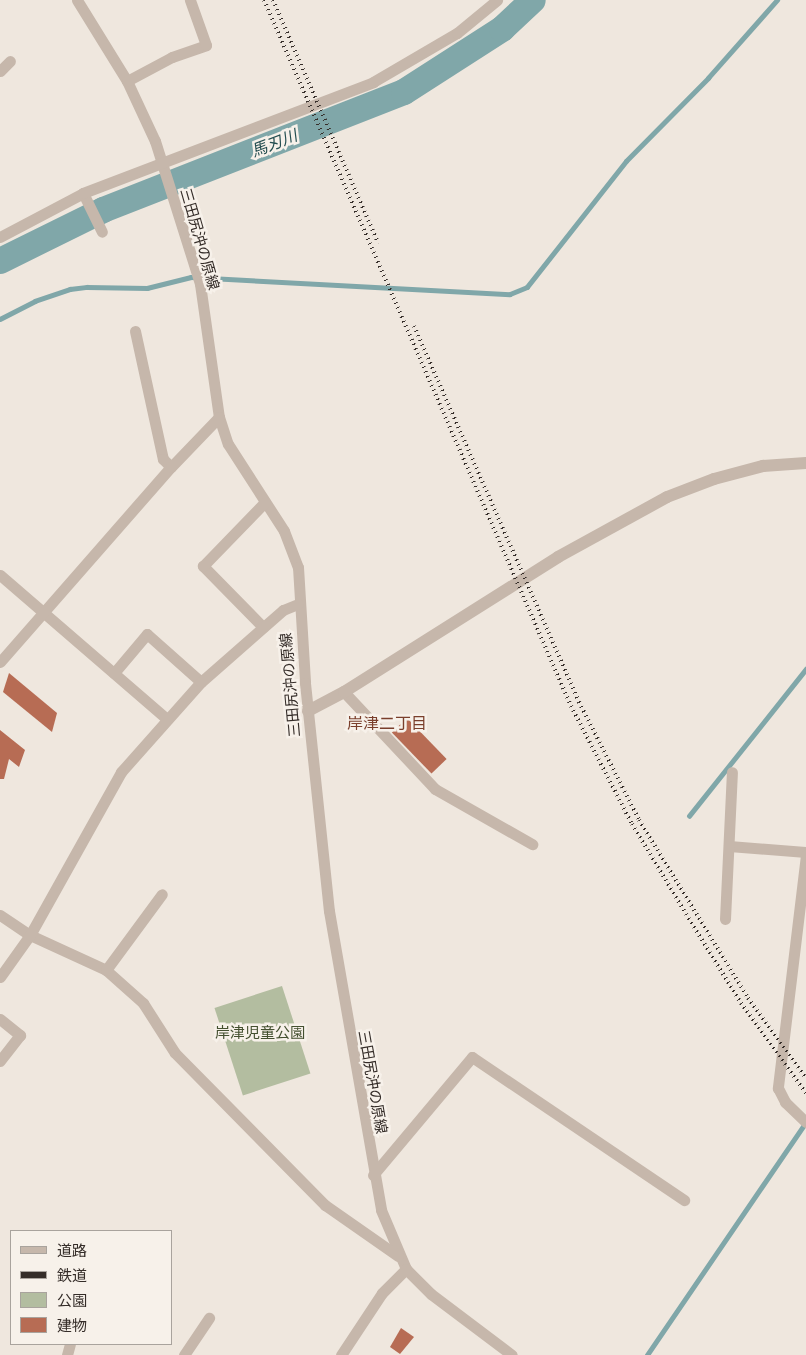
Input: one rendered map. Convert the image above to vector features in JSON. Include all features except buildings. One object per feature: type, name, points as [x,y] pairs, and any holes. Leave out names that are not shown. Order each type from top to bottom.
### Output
[{"type":"street","name":"三田尻沖の原線","points":[[77,0],[127,81],[164,166],[172,199],[200,284],[219,417],[228,444],[284,531],[298,567],[301,586],[298,604],[328,911],[373,1175],[381,1210],[398,1256],[406,1269],[437,1300],[512,1355]]},
{"type":"street","points":[[127,81],[172,58],[206,45],[190,0]]},
{"type":"street","points":[[0,237],[85,197],[380,79],[457,33],[497,0]]},
{"type":"street","points":[[0,71],[10,61]]},
{"type":"street","points":[[85,197],[100,230]]},
{"type":"street","points":[[135,331],[163,459],[171,467]]},
{"type":"street","points":[[0,662],[171,467],[219,417]]},
{"type":"street","points":[[308,711],[344,692],[558,558],[667,497],[714,479],[763,466],[806,463]]},
{"type":"street","points":[[263,627],[203,566],[265,502]]},
{"type":"street","points":[[0,575],[167,719]]},
{"type":"street","points":[[0,977],[30,935],[121,772],[201,682],[282,610],[298,604]]},
{"type":"street","points":[[114,673],[147,634],[201,682]]},
{"type":"street","points":[[344,692],[435,789],[532,844]]},
{"type":"street","points":[[725,918],[732,772]]},
{"type":"street","points":[[728,846],[806,853],[778,1088],[785,1102],[803,1119]]},
{"type":"street","points":[[106,970],[162,894]]},
{"type":"street","points":[[0,915],[30,935],[106,970],[143,1003],[175,1053],[325,1205],[398,1256]]},
{"type":"street","points":[[0,1020],[20,1035],[0,1061]]},
{"type":"street","points":[[373,1175],[472,1057],[684,1200]]},
{"type":"street","points":[[341,1355],[382,1293],[406,1269]]},
{"type":"street","points":[[184,1355],[209,1318]]},
{"type":"green space","name":"岸津児童公園","points":[[282,986],[310,1073],[243,1095],[214,1008]]},
{"type":"water","points":[[520,0],[541,0],[502,29]]},
{"type":"waterway","name":"馬刃川","points":[[0,261],[103,210],[404,92],[502,29],[533,0]]},
{"type":"waterway","points":[[0,319],[35,301],[70,289],[87,287],[147,288],[191,277],[510,294],[527,287],[626,161],[708,78],[777,0]]},
{"type":"waterway","points":[[689,816],[806,669]]},
{"type":"waterway","points":[[647,1355],[805,1123]]},
{"type":"railway","points":[[264,0],[571,706],[632,824],[686,914],[741,1003],[806,1093]]},
{"type":"railway","points":[[273,0],[378,243]]},
{"type":"railway","points":[[414,326],[579,702],[639,820],[748,998],[806,1078]]},
{"type":"district","name":"岸津二丁目","points":[[387,723]]}]
